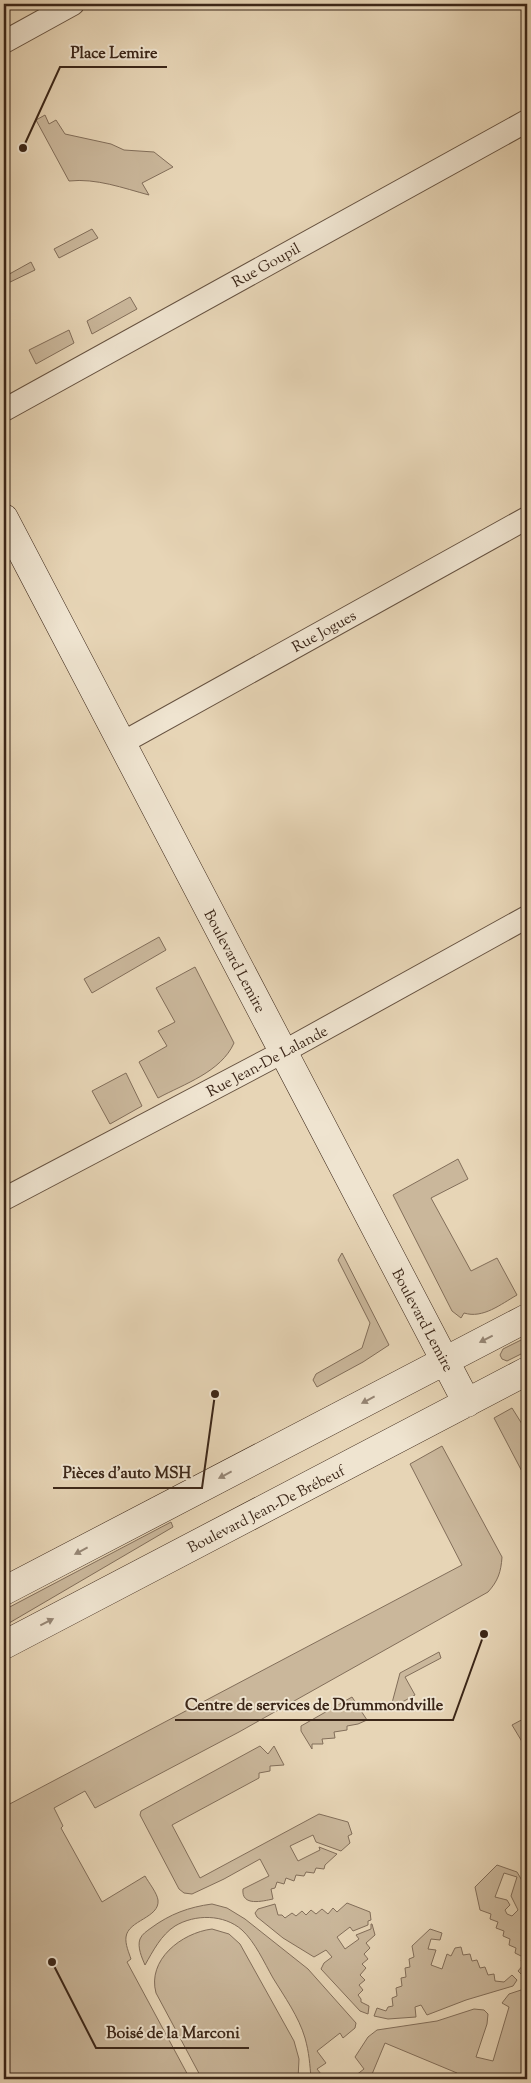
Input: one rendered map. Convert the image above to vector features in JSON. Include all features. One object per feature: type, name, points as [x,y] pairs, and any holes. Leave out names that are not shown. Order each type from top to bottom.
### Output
[{"type":"main road","name":"Boulevard Lemire","points":[[4,518],[467,1403]]},
{"type":"main road","points":[[4,1591],[527,1318]]},
{"type":"main road","name":"Boulevard Jean-De Brébeuf","points":[[4,1645],[527,1371]]},
{"type":"street","points":[[4,42],[73,4]]},
{"type":"street","name":"Rue Goupil","points":[[4,410],[527,120]]},
{"type":"street","name":"Rue Jogues","points":[[122,743],[527,518]]},
{"type":"street","name":"Rue Jean-De Lalande","points":[[4,1199],[283,1052],[527,917]]},
{"type":"shaded area","points":[[45,115],[49,124],[56,120],[65,134],[111,144],[124,150],[154,152],[173,167],[142,183],[149,195],[99,182],[69,181],[36,120]]},
{"type":"shaded area","points":[[92,229],[98,238],[59,258],[54,249]]},
{"type":"shaded area","points":[[31,262],[35,270],[4,285],[4,277]]},
{"type":"shaded area","points":[[130,297],[137,309],[92,334],[87,321]]},
{"type":"shaded area","points":[[69,330],[74,343],[36,364],[29,350]]},
{"type":"shaded area","points":[[159,937],[166,950],[92,993],[84,979]]},
{"type":"shaded area","points":[[195,967],[234,1043],[228,1053],[211,1069],[158,1098],[139,1062],[167,1046],[158,1031],[175,1022],[156,988]]},
{"type":"shaded area","points":[[126,1073],[142,1106],[110,1124],[92,1091]]},
{"type":"shaded area","points":[[458,1159],[468,1179],[431,1198],[471,1271],[497,1258],[517,1295],[492,1310],[478,1314],[464,1313],[461,1318],[452,1311],[393,1195]]},
{"type":"shaded area","points":[[342,1253],[389,1345],[363,1362],[317,1387],[313,1380],[316,1374],[362,1348],[370,1323],[338,1260]]},
{"type":"shaded area","points":[[527,1337],[527,1351],[507,1361],[502,1359],[500,1355],[503,1349]]},
{"type":"shaded area","points":[[512,1408],[527,1432],[527,1481],[494,1418]]},
{"type":"shaded area","points":[[442,1446],[502,1557],[498,1576],[488,1592],[239,1732],[95,1808],[85,1791],[54,1808],[63,1826],[61,1828],[102,1902],[145,1876],[156,1894],[158,1900],[154,1911],[128,1931],[126,1943],[131,1959],[127,1962],[190,2079],[4,2079],[4,1807],[462,1565],[410,1464]]},
{"type":"shaded area","points":[[171,1522],[173,1527],[4,1626],[4,1610]]},
{"type":"shaded area","points":[[439,1652],[441,1658],[405,1677],[415,1695],[395,1706],[392,1703],[400,1673]]},
{"type":"shaded area","points":[[352,1697],[367,1720],[347,1726],[347,1730],[334,1732],[335,1738],[322,1739],[323,1744],[312,1744],[312,1749],[301,1731],[301,1726]]},
{"type":"shaded area","points":[[527,1717],[527,1744],[524,1745],[512,1725]]},
{"type":"shaded area","points":[[260,1746],[268,1754],[274,1746],[284,1765],[270,1766],[270,1771],[259,1773],[259,1778],[172,1825],[200,1878],[319,1814],[348,1822],[352,1834],[348,1836],[350,1843],[341,1851],[316,1842],[313,1835],[290,1846],[298,1861],[320,1850],[319,1847],[337,1854],[325,1865],[324,1869],[316,1868],[314,1873],[306,1872],[304,1876],[296,1875],[294,1881],[286,1878],[284,1884],[277,1882],[275,1888],[271,1889],[273,1899],[249,1901],[243,1895],[243,1889],[269,1876],[260,1859],[192,1894],[184,1893],[179,1889],[140,1815],[141,1811]]},
{"type":"shaded area","points":[[497,1865],[517,1872],[527,1889],[527,1980],[518,1971],[524,1964],[521,1961],[523,1957],[515,1953],[516,1948],[509,1945],[510,1939],[503,1936],[504,1931],[496,1928],[498,1922],[490,1919],[491,1914],[480,1910],[475,1887]],"holes":[[[504,1873],[517,1877],[511,1896],[518,1910],[512,1916],[507,1914],[505,1910],[510,1905],[507,1900],[495,1897]]]},
{"type":"shaded area","points":[[347,1903],[370,1912],[371,1920],[368,1921],[368,1925],[353,1931],[350,1927],[337,1937],[345,1949],[359,1939],[356,1935],[371,1929],[371,1924],[375,1935],[366,1943],[370,1948],[364,1954],[368,1959],[362,1964],[366,1968],[360,1975],[365,1980],[359,1985],[363,1990],[358,1995],[361,2002],[369,2006],[368,2014],[360,2011],[321,1969],[324,1963],[332,1957],[326,1950],[314,1957],[283,1938],[257,1917],[255,1913],[258,1909],[275,1904],[278,1915],[282,1915],[285,1918],[292,1913],[296,1916],[302,1911],[306,1915],[311,1910],[316,1914],[322,1909],[328,1914],[333,1908],[337,1912]]},
{"type":"shaded area","points":[[212,1904],[227,1908],[245,1919],[308,1969],[356,2023],[355,2028],[343,2038],[340,2033],[317,2051],[326,2063],[317,2069],[321,2074],[317,2079],[311,2079],[306,2043],[295,2015],[255,1946],[247,1935],[235,1925],[227,1921],[209,1918],[191,1919],[183,1922],[166,1934],[145,1965],[139,1945],[140,1939],[145,1933],[158,1923],[180,1912]]},
{"type":"shaded area","points":[[212,1929],[229,1934],[240,1944],[294,2041],[299,2059],[298,2079],[202,2079],[156,1993],[155,1981],[157,1970],[169,1950],[189,1936]]},
{"type":"shaded area","points":[[430,1929],[442,1933],[440,1940],[431,1939],[428,1949],[436,1950],[431,1965],[442,1969],[447,1954],[451,1956],[455,1948],[461,1947],[463,1955],[470,1954],[472,1961],[477,1960],[480,1968],[485,1967],[488,1975],[494,1974],[495,1981],[504,1982],[512,1975],[517,1980],[513,1986],[466,2000],[427,2015],[421,2005],[415,2007],[416,2017],[388,2019],[374,2016],[377,2008],[386,2011],[388,2007],[393,2006],[392,1998],[397,1996],[396,1988],[402,1986],[401,1978],[406,1977],[405,1968],[410,1967],[409,1959],[414,1957],[412,1946]]},
{"type":"shaded area","points":[[527,1988],[527,2079],[455,2079],[457,2073],[385,2043],[370,2079],[351,2079],[364,2069],[355,2057],[368,2037],[377,2030],[437,2021],[474,2009],[484,2010],[488,2014],[487,2024],[476,2057],[493,2061],[509,2007],[502,2003],[509,1994]]},
{"type":"place","name":"Place Lemire","points":[[23,148]]},
{"type":"place","name":"Pièces d'auto MSH","points":[[215,1394]]},
{"type":"place","name":"Centre de services de Drummondville","points":[[484,1634]]},
{"type":"place","name":"Boisé de la Marconi","points":[[52,1962]]}]
